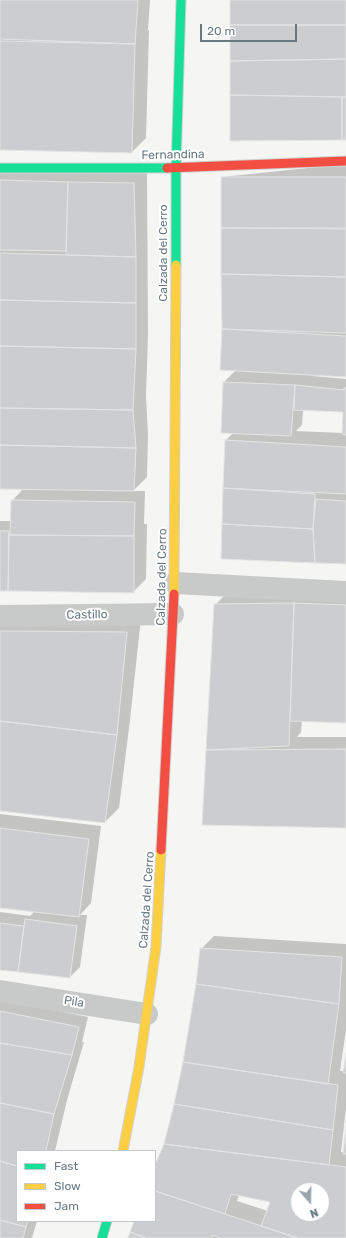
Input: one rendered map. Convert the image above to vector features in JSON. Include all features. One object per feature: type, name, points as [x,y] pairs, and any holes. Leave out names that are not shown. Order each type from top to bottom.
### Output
[{"type":"main road","name":"Calzada del Cerro","points":[[123,1150],[139,1067],[157,940],[175,583],[176,168],[181,0]]},
{"type":"main road","name":"Fernandina","points":[[0,168],[176,168],[346,161]]},
{"type":"main road","points":[[102,1238],[107,1222]]},
{"type":"street","points":[[175,583],[346,592]]},
{"type":"street","name":"Castillo","points":[[0,616],[173,614]]},
{"type":"street","name":"Pila","points":[[0,991],[147,1014]]},
{"type":"building","points":[[0,0],[138,0],[135,44],[0,39]]},
{"type":"building","points":[[230,0],[346,0],[346,25],[230,25]]},
{"type":"building","points":[[230,25],[346,25],[346,59],[230,61]]},
{"type":"building","points":[[0,41],[135,44],[132,153],[0,150]]},
{"type":"building","points":[[346,59],[346,97],[230,95],[230,61]]},
{"type":"building","points":[[230,95],[342,97],[342,140],[230,141]]},
{"type":"building","points":[[342,97],[346,97],[346,140],[342,140]]},
{"type":"building","points":[[221,177],[346,177],[346,228],[221,228]]},
{"type":"building","points":[[0,180],[68,182],[66,251],[0,250]]},
{"type":"building","points":[[68,182],[134,183],[136,257],[66,255]]},
{"type":"building","points":[[221,228],[346,229],[346,277],[221,274]]},
{"type":"building","points":[[0,253],[136,257],[136,303],[0,300]]},
{"type":"building","points":[[221,274],[346,277],[346,333],[222,329]]},
{"type":"building","points":[[0,300],[136,303],[136,349],[0,346]]},
{"type":"building","points":[[222,329],[346,336],[346,377],[220,370]]},
{"type":"building","points":[[0,346],[136,349],[133,410],[0,408]]},
{"type":"building","points":[[223,382],[295,385],[291,436],[221,433]]},
{"type":"building","points":[[295,385],[344,390],[344,388],[346,388],[346,435],[342,434],[343,412],[294,410]]},
{"type":"building","points":[[0,408],[133,410],[136,448],[0,445]]},
{"type":"building","points":[[225,440],[346,447],[346,494],[223,488]]},
{"type":"building","points":[[0,445],[136,448],[134,491],[0,489]]},
{"type":"building","points":[[223,488],[315,494],[313,529],[222,524]]},
{"type":"building","points":[[316,499],[346,501],[346,564],[315,563],[313,529]]},
{"type":"building","points":[[11,500],[135,502],[134,536],[10,535]]},
{"type":"building","points":[[222,524],[313,529],[315,563],[221,559]]},
{"type":"building","points":[[0,531],[9,531],[8,591],[0,591]]},
{"type":"building","points":[[9,535],[134,536],[134,593],[8,591]]},
{"type":"building","points":[[294,603],[346,605],[346,723],[290,721]]},
{"type":"building","points":[[294,603],[289,746],[206,750],[214,604]]},
{"type":"building","points":[[0,631],[127,632],[117,735],[0,721]]},
{"type":"building","points":[[0,721],[117,735],[105,823],[0,811]]},
{"type":"building","points":[[346,749],[346,828],[202,825],[206,750]]},
{"type":"building","points":[[0,828],[89,839],[79,917],[0,908]]},
{"type":"building","points":[[25,919],[77,926],[70,978],[18,972]]},
{"type":"building","points":[[0,923],[24,926],[18,972],[0,970]]},
{"type":"building","points":[[200,948],[342,957],[339,1004],[196,984]]},
{"type":"building","points":[[196,984],[339,1004],[328,1084],[183,1062]]},
{"type":"building","points":[[0,1011],[79,1027],[72,1055],[0,1043]]},
{"type":"building","points":[[0,1043],[72,1055],[54,1114],[0,1103]]},
{"type":"building","points":[[346,1053],[346,1073],[343,1073]]},
{"type":"building","points":[[183,1062],[338,1085],[333,1130],[174,1104]]},
{"type":"building","points":[[0,1103],[54,1114],[46,1150],[16,1150],[16,1166],[0,1161]]},
{"type":"building","points":[[174,1104],[333,1130],[329,1165],[164,1144]]},
{"type":"building","points":[[346,1126],[346,1154],[343,1154]]},
{"type":"building","points":[[164,1144],[346,1167],[346,1238],[298,1238],[261,1226],[270,1202],[231,1194],[225,1214],[156,1191],[156,1163]]},
{"type":"building","points":[[0,1161],[16,1166],[16,1222],[28,1222],[26,1227],[0,1220]]},
{"type":"building","points":[[156,1191],[298,1238],[220,1238],[213,1235],[212,1238],[146,1238],[130,1232],[134,1222],[156,1222]]},
{"type":"building","points":[[0,1220],[26,1227],[23,1238],[0,1238]]},
{"type":"building","points":[[130,1232],[146,1238],[128,1238]]},
{"type":"traffic: fast","points":[[176,265],[176,168],[181,0]]},
{"type":"traffic: fast","points":[[0,168],[167,168]]},
{"type":"traffic: fast","points":[[102,1238],[107,1222]]},
{"type":"traffic: slow","points":[[174,594],[176,265]]},
{"type":"traffic: slow","points":[[123,1150],[139,1067],[156,947],[161,850]]},
{"type":"traffic: jam","points":[[167,168],[346,161]]},
{"type":"traffic: jam","points":[[161,850],[174,594]]}]
